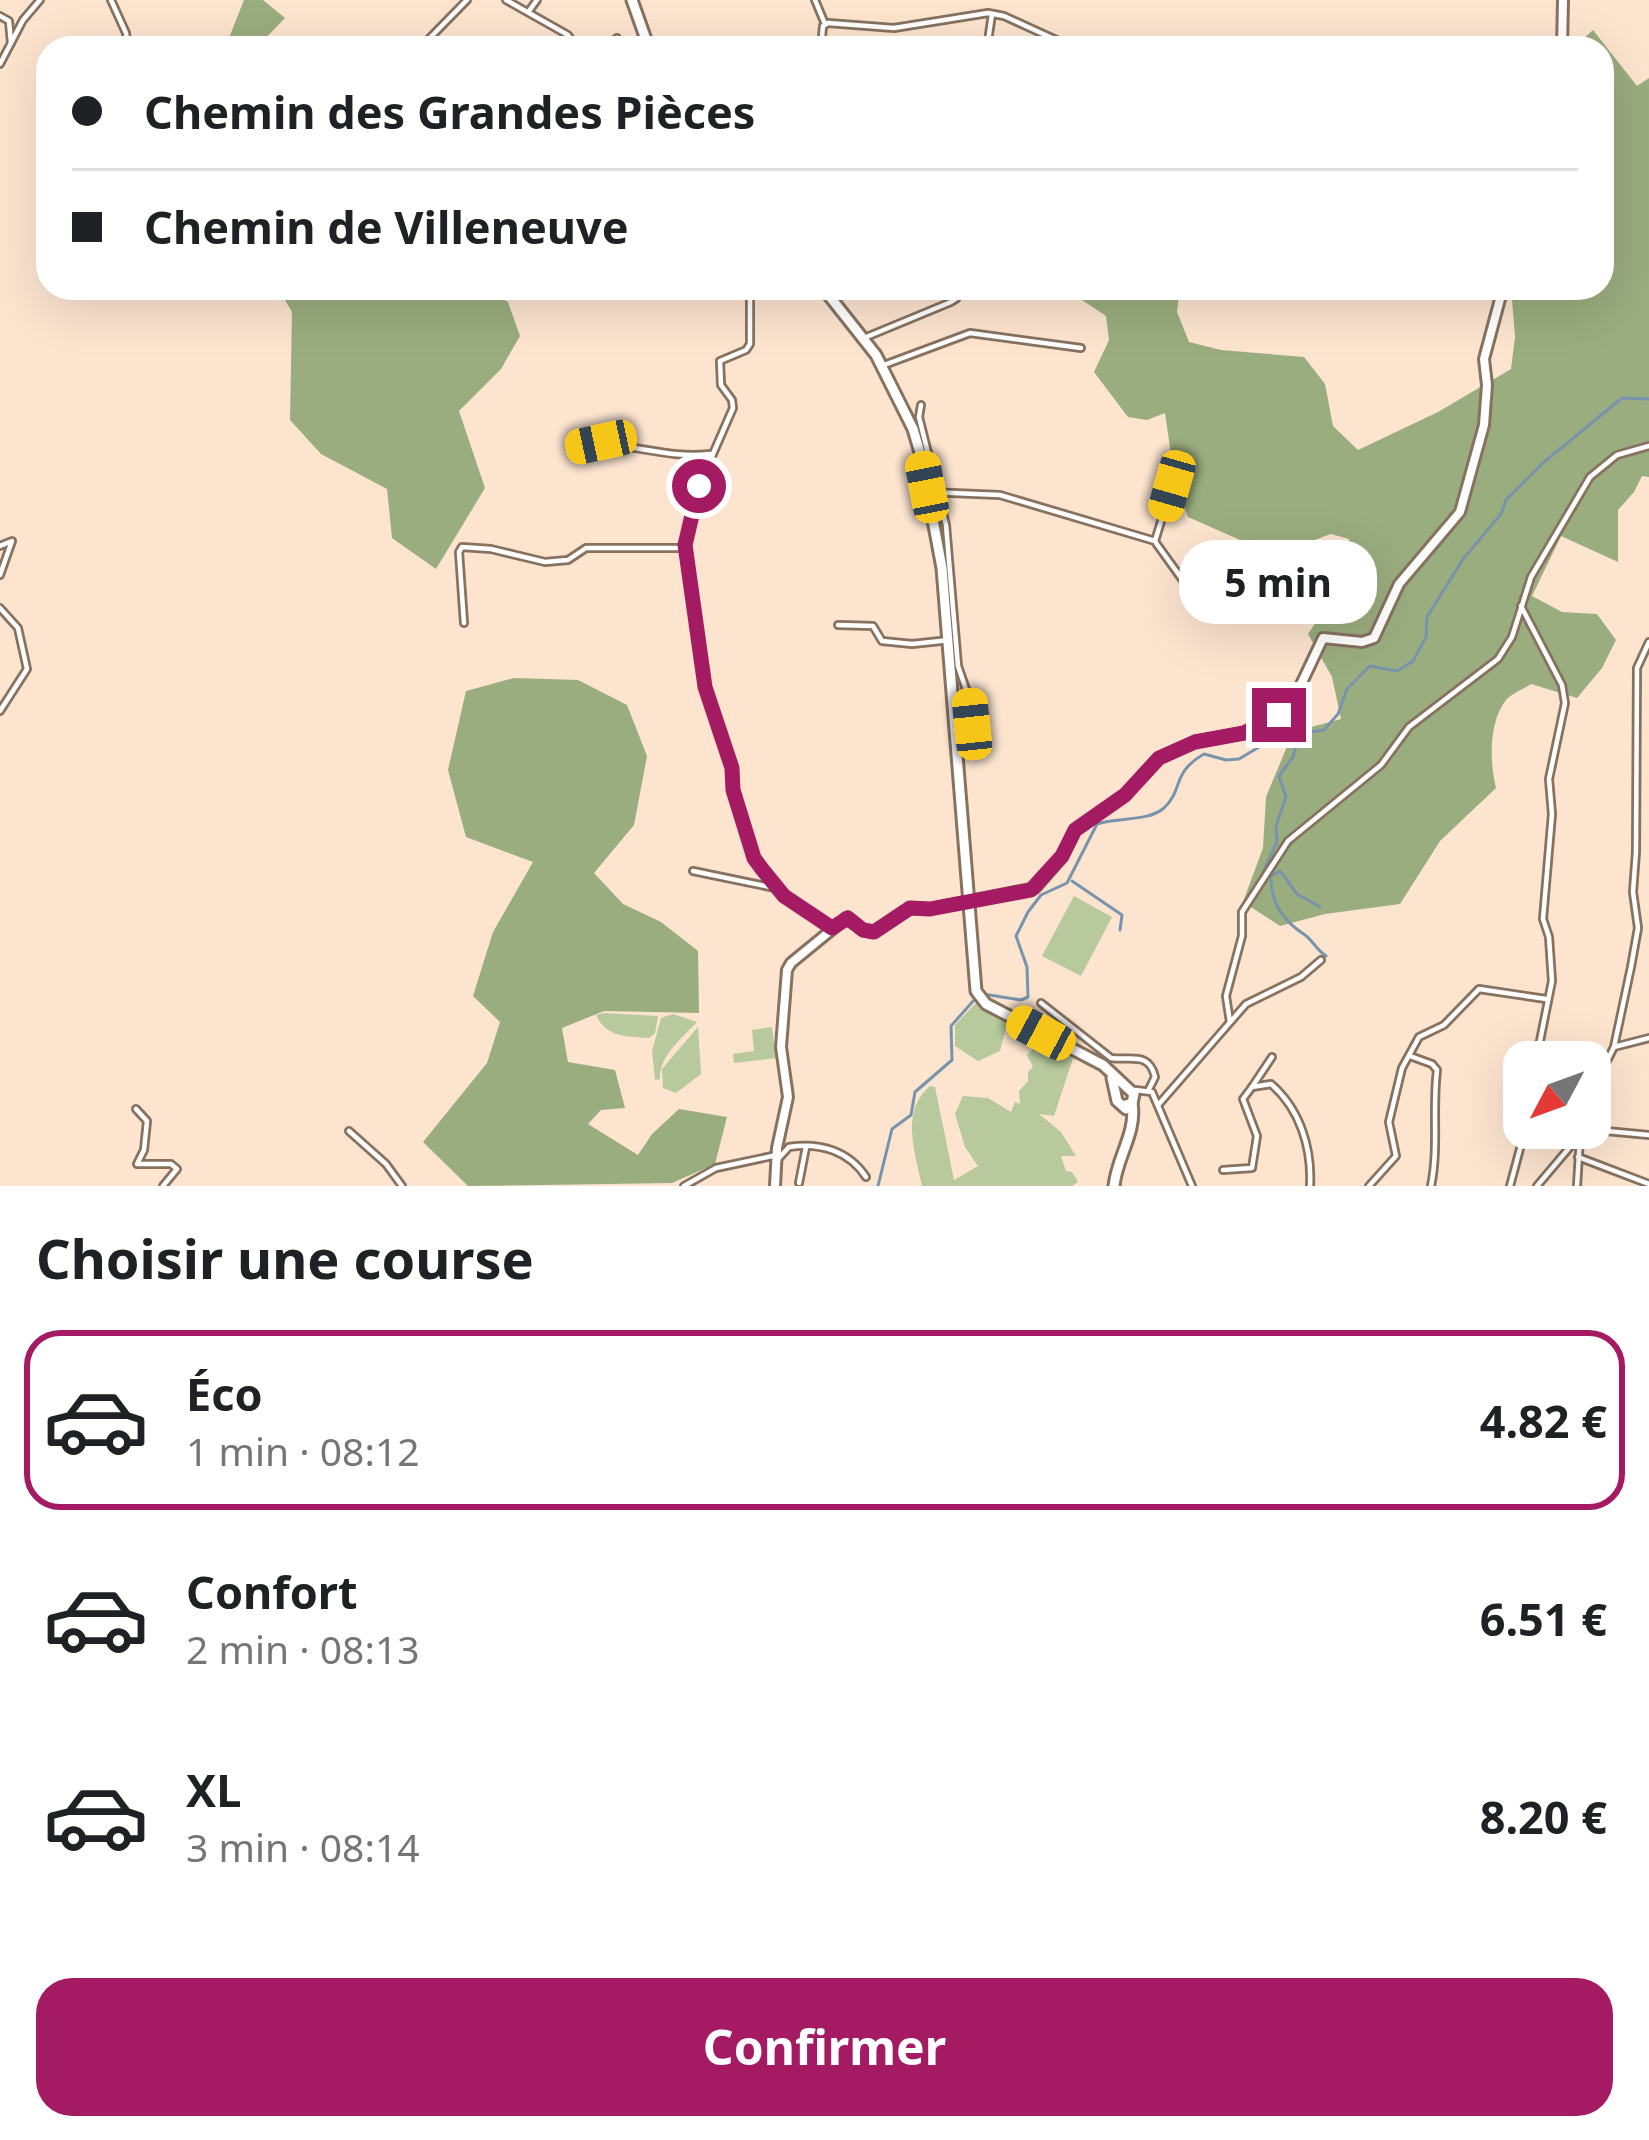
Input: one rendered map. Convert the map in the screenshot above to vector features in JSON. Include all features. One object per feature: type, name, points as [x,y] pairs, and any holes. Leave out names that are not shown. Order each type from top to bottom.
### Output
[{"type":"main road","points":[[632,0],[645,36]]},
{"type":"main road","points":[[833,300],[883,366],[913,429],[933,491],[952,640],[967,887],[964,903],[978,997],[1095,1062],[1132,1095],[1132,1130],[1114,1186]]},
{"type":"street","points":[[0,64],[40,0]]},
{"type":"street","points":[[111,0],[126,36]]},
{"type":"street","points":[[432,36],[467,0]]},
{"type":"street","points":[[506,0],[568,36]]},
{"type":"street","points":[[530,11],[537,0]]},
{"type":"street","points":[[815,0],[825,24],[823,36]]},
{"type":"street","points":[[988,36],[992,0]]},
{"type":"street","points":[[1562,36],[1564,0]]},
{"type":"street","points":[[825,24],[894,28],[991,14],[1045,36]]},
{"type":"street","points":[[0,16],[9,21],[11,43]]},
{"type":"street","points":[[750,300],[750,344],[720,361],[721,385],[734,403],[690,512],[686,548],[705,687],[730,758],[733,790],[754,858],[779,890],[832,928]]},
{"type":"street","points":[[864,338],[954,300]]},
{"type":"street","points":[[776,1186],[788,1097],[782,1047],[787,970],[848,918],[874,932],[910,908],[964,903],[1040,885],[1075,830],[1125,795],[1166,754],[1208,738],[1244,733],[1279,715],[1296,695],[1323,638],[1362,642],[1377,635],[1399,584],[1460,512],[1484,425],[1484,359],[1499,300]]},
{"type":"street","points":[[883,366],[970,333],[1081,348]]},
{"type":"street","points":[[921,406],[933,491],[1000,495],[1155,541],[1202,607]]},
{"type":"street","points":[[574,448],[601,442],[665,456],[712,453]]},
{"type":"street","points":[[1230,1022],[1226,996],[1243,926],[1242,912],[1288,842],[1381,765],[1409,727],[1498,659],[1512,637],[1531,577],[1590,478],[1617,455],[1649,446]]},
{"type":"street","points":[[1155,541],[1180,456]]},
{"type":"street","points":[[0,546],[12,542],[0,575]]},
{"type":"street","points":[[464,623],[462,547],[545,562],[568,560],[586,548],[686,548]]},
{"type":"street","points":[[1521,606],[1562,686],[1564,703],[1549,778],[1552,814],[1544,919],[1552,981],[1540,1041]]},
{"type":"street","points":[[0,608],[17,628],[27,669],[0,711]]},
{"type":"street","points":[[838,626],[873,626],[882,640],[912,644],[952,640],[969,698],[975,750]]},
{"type":"street","points":[[1611,1055],[1637,923],[1633,892],[1637,668],[1649,642]]},
{"type":"street","points":[[1635,773],[1649,768]]},
{"type":"street","points":[[1636,852],[1649,848]]},
{"type":"street","points":[[693,872],[779,890]]},
{"type":"street","points":[[1637,923],[1649,923]]},
{"type":"street","points":[[1160,1104],[1246,1004],[1301,977],[1321,960]]},
{"type":"street","points":[[1369,1186],[1396,1156],[1389,1121],[1402,1068],[1420,1037],[1444,1024],[1479,989],[1547,999]]},
{"type":"street","points":[[1041,1003],[1111,1058],[1135,1056],[1148,1063],[1154,1077],[1132,1095]]},
{"type":"street","points":[[1614,1047],[1649,1038]]},
{"type":"street","points":[[1410,1056],[1437,1070],[1432,1106],[1438,1122],[1431,1186]]},
{"type":"street","points":[[1223,1170],[1252,1168],[1257,1136],[1244,1100],[1272,1057]]},
{"type":"street","points":[[1252,1087],[1271,1084],[1293,1107],[1306,1148],[1310,1186]]},
{"type":"street","points":[[1132,1095],[1160,1104]]},
{"type":"street","points":[[1160,1104],[1192,1186]]},
{"type":"street","points":[[136,1109],[146,1120],[147,1138],[136,1164],[171,1164],[177,1169],[163,1186]]},
{"type":"street","points":[[350,1131],[380,1157],[402,1186]]},
{"type":"street","points":[[1611,1132],[1649,1135]]},
{"type":"street","points":[[799,1183],[807,1145]]},
{"type":"street","points":[[684,1186],[716,1168],[782,1157],[784,1148],[807,1145],[847,1156],[857,1162],[866,1178]]},
{"type":"street","points":[[1510,1186],[1520,1149]]},
{"type":"street","points":[[1538,1186],[1568,1149]]},
{"type":"street","points":[[1577,1186],[1580,1149]]},
{"type":"street","points":[[1578,1157],[1649,1184]]},
{"type":"green space","points":[[244,0],[263,0],[285,18],[268,36],[230,36]]},
{"type":"green space","points":[[1614,57],[1637,86],[1649,78],[1649,477],[1642,476],[1618,510],[1618,562],[1561,536],[1532,596],[1562,612],[1597,614],[1616,640],[1602,668],[1577,698],[1531,684],[1506,700],[1493,731],[1496,788],[1440,841],[1400,904],[1325,914],[1280,926],[1243,902],[1263,848],[1266,797],[1293,732],[1341,719],[1332,677],[1308,634],[1348,574],[1349,539],[1331,534],[1260,560],[1238,539],[1188,517],[1174,475],[1165,413],[1147,420],[1128,417],[1094,372],[1109,340],[1106,316],[1082,300],[1178,300],[1177,312],[1189,342],[1221,350],[1304,357],[1325,384],[1333,426],[1358,450],[1438,412],[1511,369],[1512,300],[1614,300]]},
{"type":"green space","points":[[285,300],[508,302],[520,336],[501,369],[459,411],[485,488],[436,569],[392,538],[387,489],[321,454],[290,420],[292,312]]},
{"type":"green space","points":[[514,678],[578,680],[627,705],[647,756],[634,825],[594,873],[623,904],[661,922],[698,951],[699,1013],[604,1011],[562,1028],[568,1062],[615,1070],[625,1108],[601,1110],[588,1124],[638,1155],[679,1109],[727,1117],[715,1164],[672,1183],[468,1186],[423,1142],[487,1063],[500,1022],[473,996],[493,932],[533,862],[466,837],[448,770],[466,691]]},
{"type":"green space","points":[[1074,896],[1112,917],[1081,976],[1042,956]]},
{"type":"green space","points":[[977,1002],[1008,1020],[1000,1051],[978,1061],[955,1046],[955,1025]]},
{"type":"green space","points":[[673,1014],[697,1022],[672,1048],[660,1079],[655,1080],[652,1051],[661,1018]]},
{"type":"green space","points":[[596,1015],[658,1016],[655,1033],[649,1038],[612,1032]]},
{"type":"green space","points":[[698,1027],[701,1074],[676,1093],[663,1088],[662,1069]]},
{"type":"green space","points":[[772,1027],[776,1058],[734,1063],[733,1054],[754,1051],[752,1030]]},
{"type":"green space","points":[[1043,1038],[1074,1055],[1054,1116],[1039,1114],[1061,1132],[1076,1156],[1061,1156],[1066,1171],[1078,1182],[1072,1186],[922,1186],[912,1133],[921,1096],[935,1087],[954,1180],[978,1166],[965,1147],[955,1114],[963,1096],[988,1098],[1011,1112],[1015,1102],[1020,1104],[1019,1091],[1033,1067],[1027,1055]]},
{"type":"waterway","points":[[983,994],[1028,997],[1027,967],[1016,936],[1041,895],[1067,883],[1097,824],[1164,808],[1182,774],[1204,754],[1239,759],[1276,737],[1324,730],[1338,714],[1347,689],[1370,666],[1397,671],[1413,661],[1426,637],[1427,617],[1463,559],[1501,514],[1506,500],[1622,398],[1649,399]]},
{"type":"waterway","points":[[1299,735],[1293,757],[1279,776],[1286,797],[1276,826],[1277,842],[1263,872],[1270,877],[1280,871],[1297,894],[1320,907]]},
{"type":"waterway","points":[[1271,880],[1281,912],[1326,956]]},
{"type":"waterway","points":[[1072,881],[1122,915],[1120,930]]},
{"type":"waterway","points":[[878,1186],[892,1129],[911,1115],[915,1092],[952,1060],[951,1026],[975,999]]},
{"type":"route","points":[[699,486],[685,545],[705,687],[732,768],[733,790],[754,858],[784,896],[832,928],[848,918],[874,932],[910,908],[930,909],[1031,890],[1046,878],[1078,826],[1125,795],[1159,758],[1222,734],[1244,733],[1279,715]]}]
